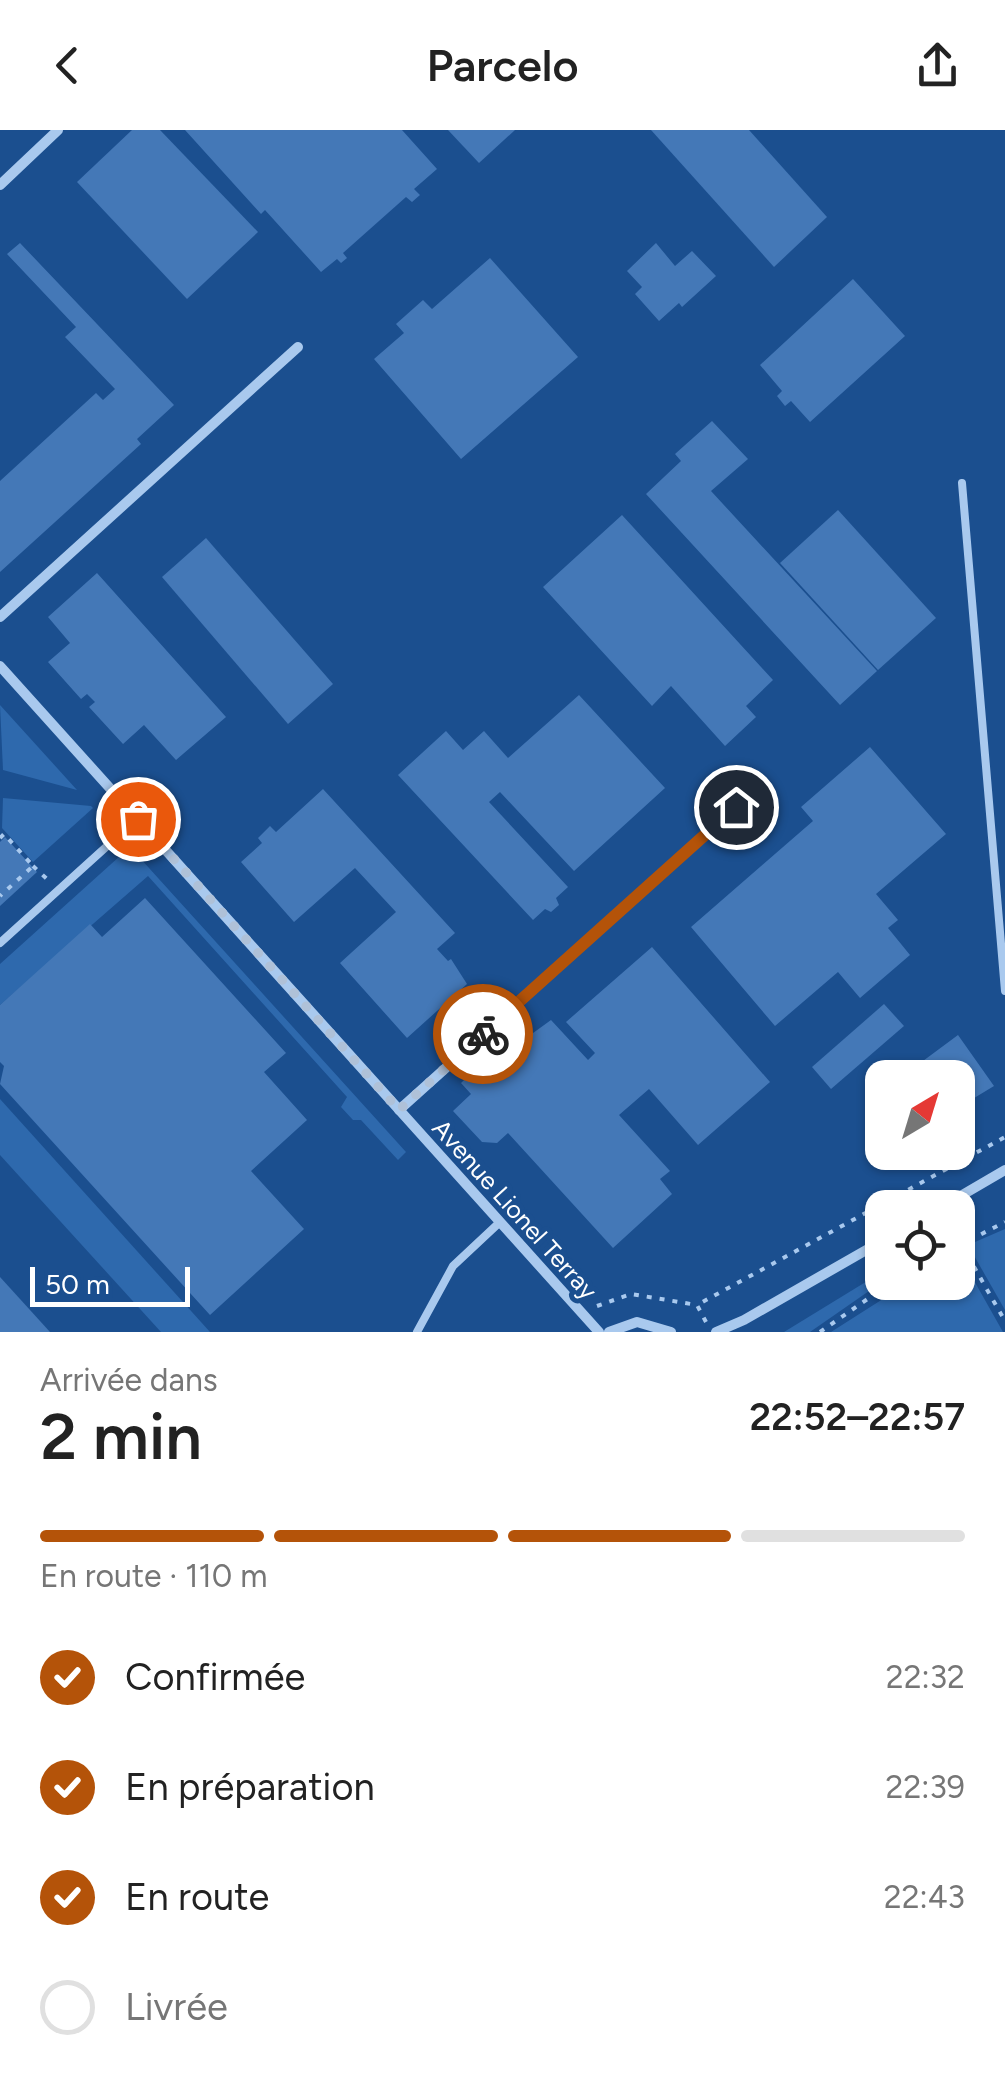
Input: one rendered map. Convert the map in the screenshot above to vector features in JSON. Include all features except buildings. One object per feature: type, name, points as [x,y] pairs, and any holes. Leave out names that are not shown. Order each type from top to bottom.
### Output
[{"type":"street","points":[[0,185],[58,130]]},
{"type":"street","points":[[0,617],[298,348]]},
{"type":"street","name":"Avenue Lionel Terray","points":[[0,666],[599,1332]]},
{"type":"street","points":[[399,1110],[736,807]]},
{"type":"street","points":[[971,1190],[1005,1170]]},
{"type":"street","points":[[713,1332],[744,1320],[865,1251]]},
{"type":"street","points":[[609,1332],[637,1322],[670,1332]]},
{"type":"lane","points":[[962,483],[1005,992]]},
{"type":"lane","points":[[0,944],[138,819]]},
{"type":"lane","points":[[416,1332],[452,1266],[500,1222]]},
{"type":"path","points":[[0,838],[4,834],[46,880],[58,868]]},
{"type":"path","points":[[0,896],[33,866]]},
{"type":"path","points":[[585,1316],[600,1303],[631,1294],[697,1305],[1005,1137]]},
{"type":"path","points":[[975,1237],[1005,1222]]},
{"type":"path","points":[[975,1271],[1005,1321]]},
{"type":"path","points":[[820,1332],[866,1300]]},
{"type":"path","points":[[697,1305],[713,1332]]},
{"type":"shaded area","points":[[0,705],[77,790],[3,770]]},
{"type":"shaded area","points":[[3,798],[93,808],[33,862],[2,828]]},
{"type":"shaded area","points":[[130,847],[406,1152],[398,1160],[361,1120],[353,1120],[341,1107],[347,1097],[148,876],[0,1005],[0,964]]},
{"type":"shaded area","points":[[0,1099],[210,1332],[161,1332],[0,1155]]},
{"type":"shaded area","points":[[1005,1229],[1005,1310],[975,1257],[975,1242]]},
{"type":"shaded area","points":[[865,1282],[865,1294],[810,1332],[784,1332]]},
{"type":"shaded area","points":[[975,1282],[1003,1332],[831,1332],[881,1300],[975,1300]]},
{"type":"way so far","points":[[138,819],[399,1110],[483,1034]]},
{"type":"route","points":[[483,1034],[736,807]]}]
